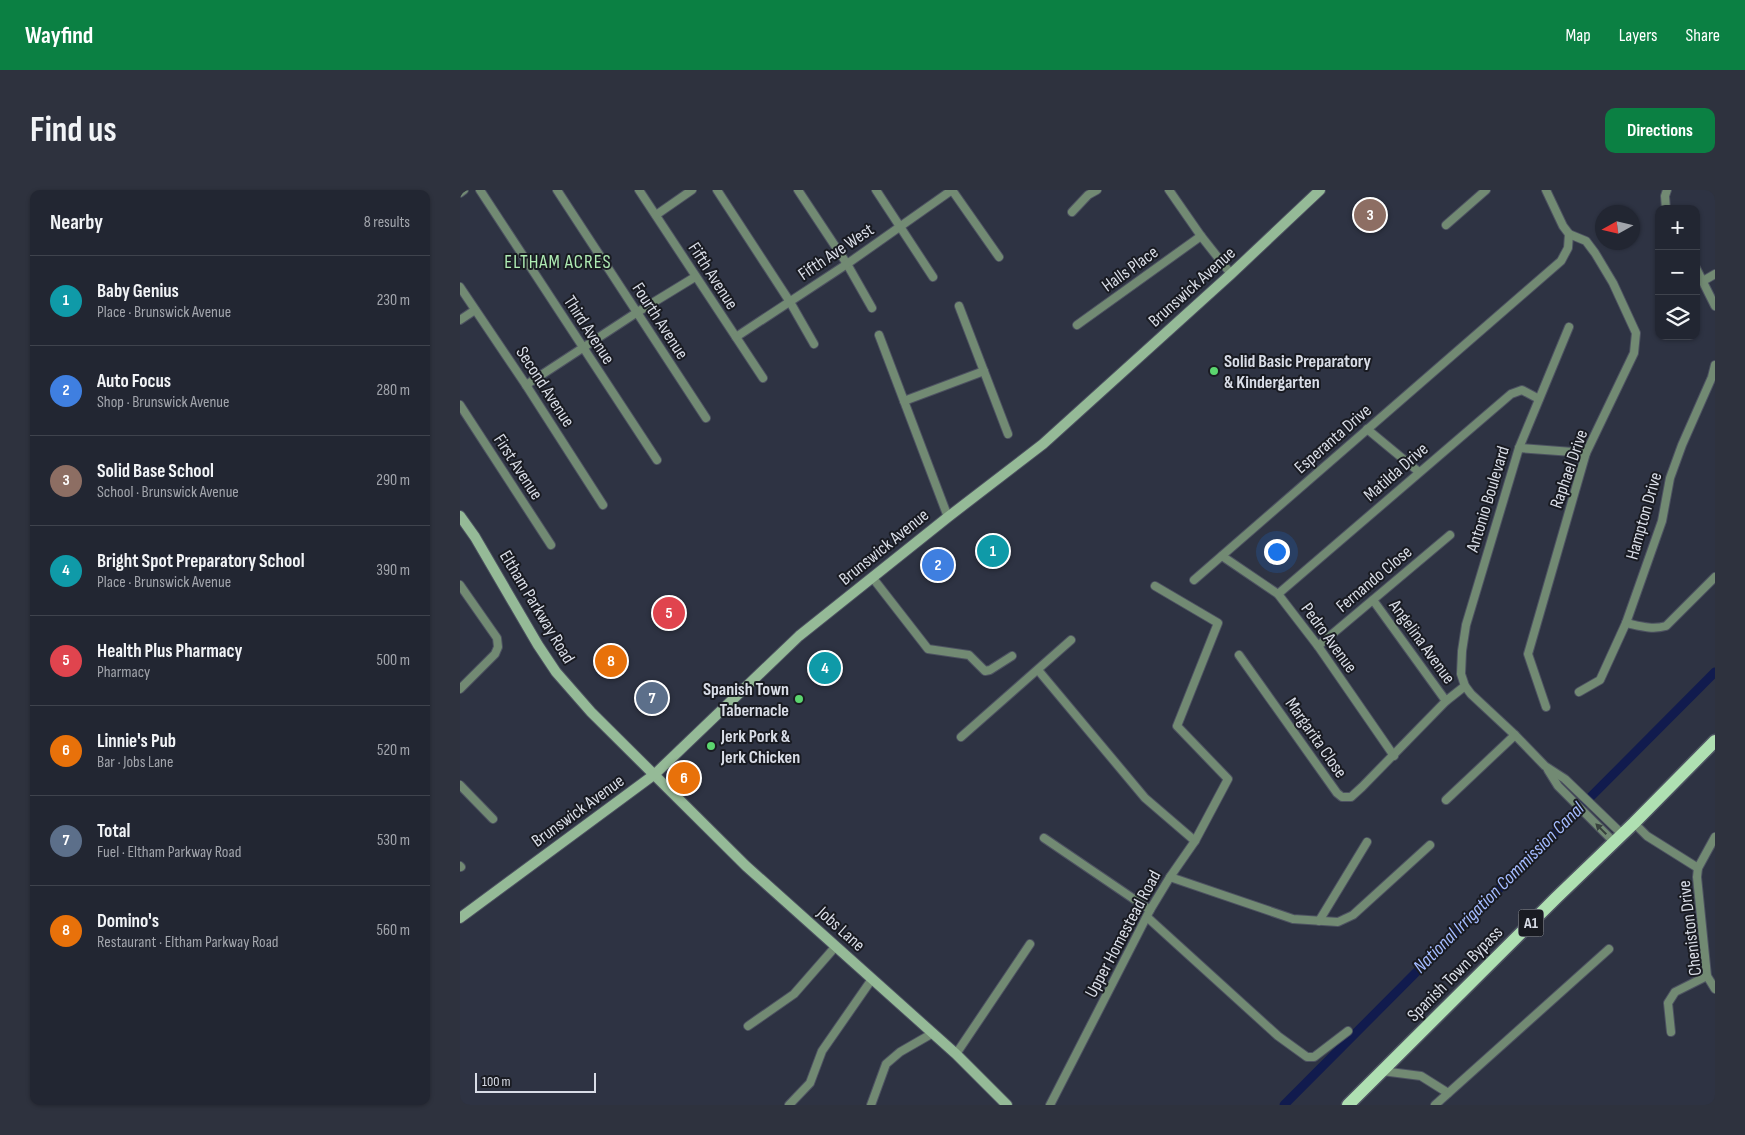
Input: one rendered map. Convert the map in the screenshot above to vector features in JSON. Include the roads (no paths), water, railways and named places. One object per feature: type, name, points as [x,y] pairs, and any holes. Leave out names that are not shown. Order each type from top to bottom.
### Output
[{"type":"main road","name":"Brunswick Avenue","points":[[460,918],[655,774],[799,636],[948,517],[1044,444],[1231,274],[1320,190]]},
{"type":"main road","name":"Eltham Parkway Road","points":[[460,516],[475,537],[538,645],[556,672],[591,712],[655,774]]},
{"type":"main road","name":"Spanish Town Bypass","points":[[1348,1105],[1715,741]]},
{"type":"main road","name":"Jobs Lane","points":[[655,774],[746,866],[956,1054],[1007,1105]]},
{"type":"street","points":[[460,193],[464,190]]},
{"type":"street","name":"Third Avenue","points":[[480,190],[657,460]]},
{"type":"street","name":"Fourth Avenue","points":[[556,190],[706,418]]},
{"type":"street","name":"Fifth Avenue","points":[[639,190],[763,378]]},
{"type":"street","points":[[656,215],[692,190]]},
{"type":"street","points":[[717,190],[790,302],[814,344]]},
{"type":"street","points":[[798,190],[847,264],[872,308]]},
{"type":"street","points":[[876,190],[933,277]]},
{"type":"street","points":[[952,190],[999,257]]},
{"type":"street","name":"Fifth Ave West","points":[[736,337],[847,264],[952,190]]},
{"type":"street","points":[[1072,212],[1084,192],[1097,190]]},
{"type":"street","points":[[1169,190],[1200,236],[1231,274]]},
{"type":"street","points":[[1446,225],[1486,190]]},
{"type":"street","points":[[1546,190],[1563,226],[1569,234]]},
{"type":"street","points":[[1665,205],[1664,196],[1667,190]]},
{"type":"street","name":"Esperanta Drive","points":[[1194,580],[1561,261],[1568,248],[1569,234]]},
{"type":"street","name":"Raphael Drive","points":[[1546,707],[1528,654],[1586,453],[1634,353],[1636,333],[1613,283],[1595,252],[1586,241],[1569,234]]},
{"type":"street","name":"Halls Place","points":[[1078,325],[1200,236]]},
{"type":"street","points":[[1700,274],[1715,306]]},
{"type":"street","points":[[1704,280],[1715,274]]},
{"type":"street","points":[[526,385],[695,276]]},
{"type":"street","name":"Second Avenue","points":[[460,286],[604,505]]},
{"type":"street","points":[[960,306],[1008,434]]},
{"type":"street","points":[[460,320],[475,310]]},
{"type":"street","name":"Antonio Boulevard","points":[[1465,686],[1460,674],[1466,625],[1519,448],[1569,327]]},
{"type":"street","points":[[879,335],[948,517]]},
{"type":"street","name":"Hampton Drive","points":[[1579,692],[1600,680],[1626,623],[1662,521],[1670,478],[1682,445],[1714,378],[1715,365]]},
{"type":"street","points":[[904,401],[984,371]]},
{"type":"street","name":"Matilda Drive","points":[[1278,594],[1510,394],[1522,390],[1539,399]]},
{"type":"street","name":"First Avenue","points":[[460,405],[551,545]]},
{"type":"street","points":[[1366,429],[1419,472]]},
{"type":"street","points":[[1519,448],[1586,453]]},
{"type":"street","name":"Fernando Close","points":[[1318,646],[1450,535]]},
{"type":"street","name":"Pedro Avenue","points":[[1222,556],[1278,594],[1318,646],[1394,756]]},
{"type":"street","points":[[872,577],[928,649],[969,655],[985,671],[990,670],[1012,656]]},
{"type":"street","points":[[1626,623],[1647,628],[1666,626],[1715,577]]},
{"type":"street","points":[[460,585],[497,638],[498,647],[496,654],[460,689]]},
{"type":"street","name":"Upper Homestead Road","points":[[1050,1105],[1148,914],[1194,841],[1228,779],[1176,726],[1218,623],[1156,586]]},
{"type":"street","name":"Angelina Avenue","points":[[1374,600],[1446,701]]},
{"type":"street","points":[[961,737],[1071,640]]},
{"type":"street","name":"Margarita Close","points":[[1239,655],[1337,793],[1342,797],[1350,797],[1394,756],[1446,701],[1465,686]]},
{"type":"street","points":[[1038,670],[1145,798],[1194,841]]},
{"type":"street","points":[[1465,686],[1545,766],[1558,786],[1588,816],[1618,838]]},
{"type":"street","points":[[1446,800],[1515,735]]},
{"type":"street","points":[[1545,766],[1582,795],[1596,809],[1618,838]]},
{"type":"street","points":[[460,785],[493,819]]},
{"type":"street","points":[[1634,823],[1648,836],[1698,868]]},
{"type":"street","name":"Cheniston Drive","points":[[1715,837],[1698,868],[1697,877],[1707,976],[1715,988]]},
{"type":"street","points":[[1044,838],[1148,914],[1278,1036],[1307,1057],[1314,1057],[1348,1031]]},
{"type":"street","points":[[1319,921],[1367,842]]},
{"type":"street","points":[[1170,877],[1293,919],[1338,922],[1353,915],[1430,845]]},
{"type":"street","points":[[956,1054],[1030,944]]},
{"type":"street","points":[[748,1026],[794,994],[836,946]]},
{"type":"street","points":[[1435,1105],[1610,949]]},
{"type":"street","points":[[1670,1032],[1668,1003],[1676,992],[1707,976]]},
{"type":"street","points":[[789,1105],[810,1083],[822,1051],[872,979]]},
{"type":"street","points":[[871,1105],[886,1064],[900,1052],[932,1033]]},
{"type":"street","points":[[1382,1071],[1420,1076],[1448,1094]]},
{"type":"waterway","name":"National Irrigation Commission Canal","points":[[1284,1105],[1715,672]]},
{"type":"place","name":"Solid Base School","points":[[1370,215]]},
{"type":"place","name":"Solid Basic Preparatory & Kindergarten","points":[[1214,371]]},
{"type":"place","name":"Baby Genius","points":[[993,551]]},
{"type":"place","name":"Auto Focus","points":[[938,565]]},
{"type":"place","name":"Health Plus Pharmacy","points":[[669,613]]},
{"type":"place","name":"Domino's","points":[[611,661]]},
{"type":"place","name":"Bright Spot Preparatory School","points":[[825,668]]},
{"type":"place","name":"Total","points":[[652,698]]},
{"type":"place","name":"Spanish Town Tabernacle","points":[[799,699]]},
{"type":"place","name":"Jerk Pork & Jerk Chicken","points":[[711,746]]},
{"type":"place","name":"Linnie's Pub","points":[[684,778]]},
{"type":"district","name":"ELTHAM ACRES","points":[[558,262]]}]
